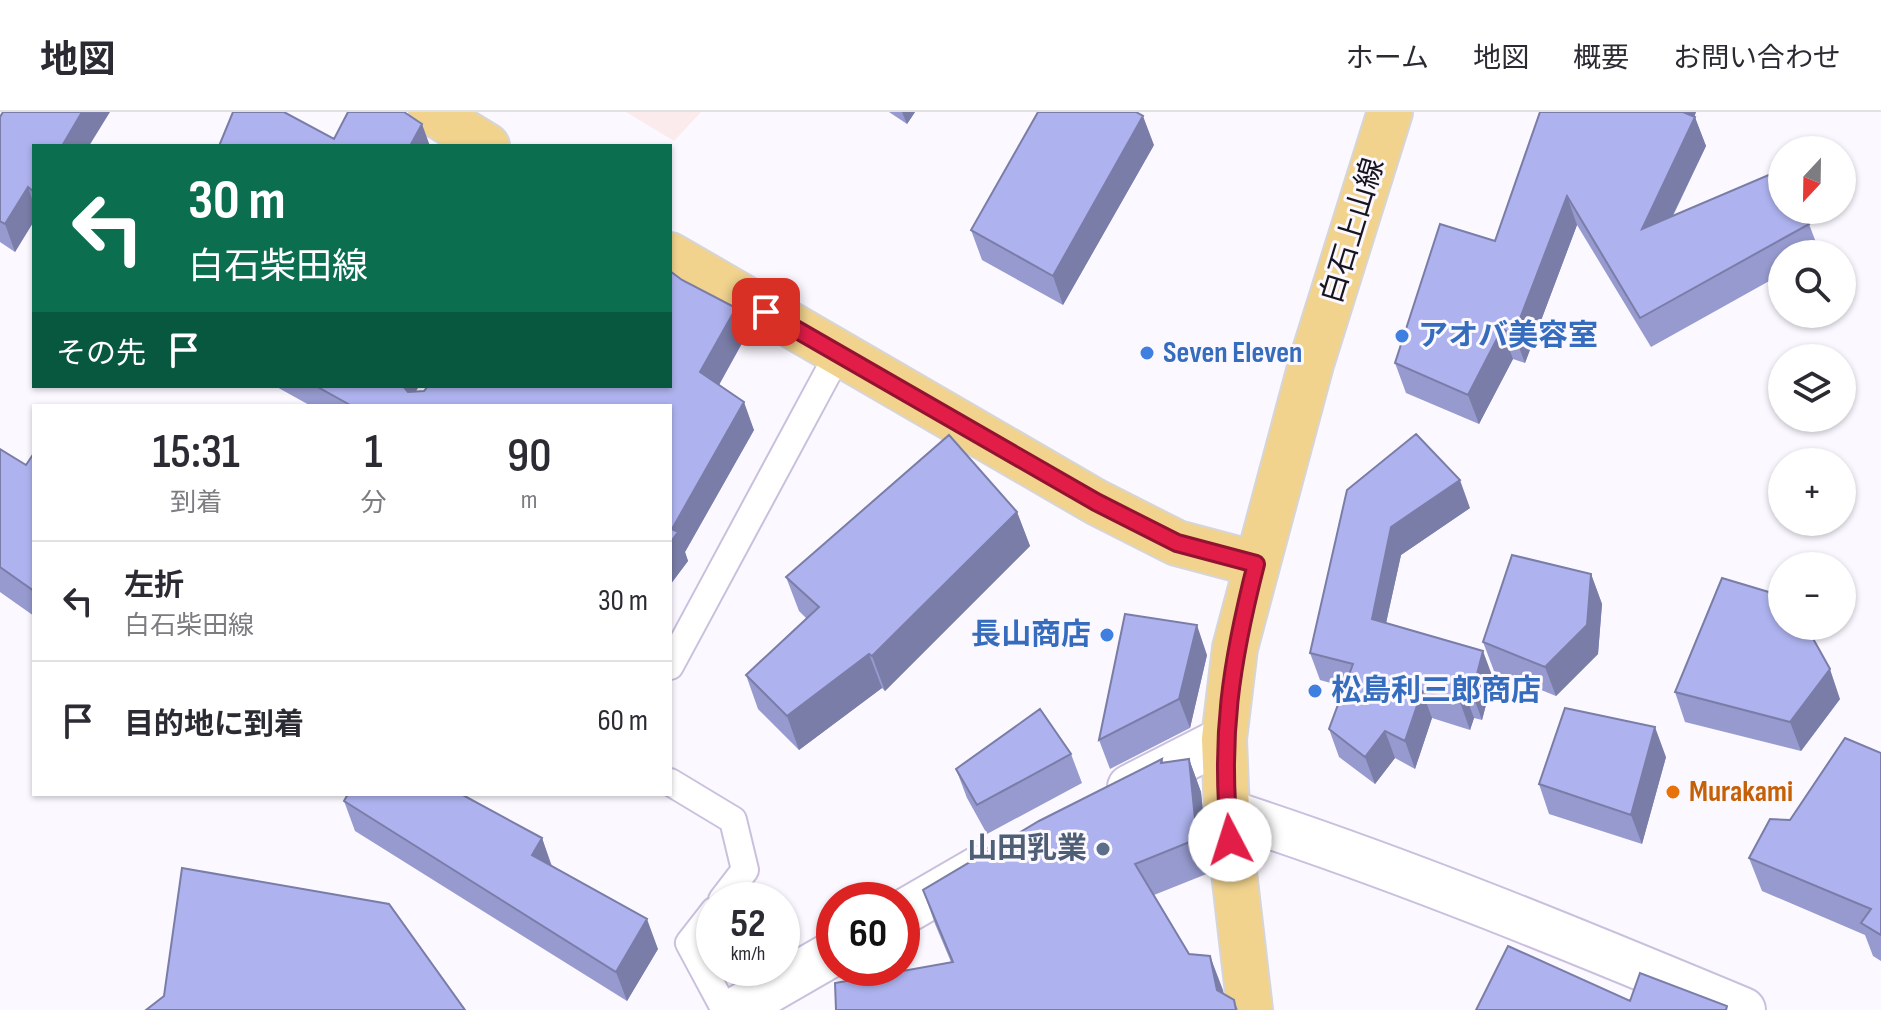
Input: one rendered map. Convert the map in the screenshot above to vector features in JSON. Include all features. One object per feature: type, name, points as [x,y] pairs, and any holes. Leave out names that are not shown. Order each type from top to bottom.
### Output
[{"type":"main road","points":[[432,112],[484,144]]},
{"type":"main road","name":"白石上山線","points":[[1250,1010],[1227,812],[1224,739],[1235,648],[1311,364],[1390,112]]},
{"type":"main road","points":[[672,256],[1110,509],[1177,543],[1256,564]]},
{"type":"street","points":[[1096,804],[1224,739]]},
{"type":"street","points":[[1227,812],[1346,851],[1505,912],[1743,1010]]},
{"type":"street","points":[[920,903],[1012,849]]},
{"type":"street","points":[[735,1010],[816,963]]},
{"type":"lane","points":[[672,662],[838,354]]},
{"type":"lane","points":[[672,783],[733,820],[745,870],[736,882]]},
{"type":"lane","points":[[696,934],[689,943],[696,956]]},
{"type":"lane","points":[[712,986],[725,1010]]},
{"type":"shaded area","points":[[626,112],[701,112],[674,141]]},
{"type":"building","points":[[3,112],[82,112],[63,144],[32,144],[32,190],[28,187],[5,224],[0,221],[0,117]]},
{"type":"building","points":[[233,112],[284,112],[334,139],[348,112],[404,112],[422,124],[411,144],[220,144]]},
{"type":"building","points":[[1038,112],[1136,112],[1143,116],[1053,276],[971,230]]},
{"type":"building","points":[[1540,112],[1683,112],[1695,117],[1642,229],[1768,175],[1768,224],[1809,224],[1780,240],[1768,240],[1768,247],[1640,318],[1567,196],[1514,334],[1502,329],[1468,395],[1395,363],[1440,224],[1495,241]]},
{"type":"building","points":[[672,272],[736,308],[700,372],[744,402],[672,529],[672,404],[348,404],[320,388],[405,388],[408,392],[424,391],[426,388],[672,388]]},
{"type":"building","points":[[1416,434],[1460,480],[1391,527],[1372,619],[1483,651],[1472,693],[1464,691],[1460,702],[1422,691],[1405,741],[1385,731],[1365,757],[1329,729],[1353,664],[1310,653],[1347,490]]},
{"type":"building","points":[[949,435],[1017,512],[872,656],[869,654],[787,716],[746,675],[819,607],[786,577]]},
{"type":"building","points":[[0,449],[26,465],[32,456],[32,590],[0,567]]},
{"type":"building","points":[[1512,555],[1591,574],[1587,625],[1545,667],[1483,642]]},
{"type":"building","points":[[1722,578],[1768,592],[1768,640],[1814,640],[1830,669],[1790,722],[1675,692]]},
{"type":"building","points":[[1125,614],[1197,625],[1179,699],[1099,740]]},
{"type":"building","points":[[1565,708],[1655,727],[1631,815],[1539,784]]},
{"type":"building","points":[[1040,709],[1071,754],[977,805],[956,769]]},
{"type":"building","points":[[1845,738],[1881,753],[1881,935],[1861,923],[1871,909],[1749,858],[1770,819],[1790,820]]},
{"type":"building","points":[[1162,759],[1161,763],[1189,759],[1197,839],[1135,864],[1189,954],[1210,956],[1217,990],[1234,1000],[1236,1010],[836,1010],[835,986],[920,986],[920,968],[953,962],[923,890],[1039,821]]},
{"type":"building","points":[[347,796],[465,796],[542,838],[532,855],[647,919],[616,972],[344,801]]},
{"type":"building","points":[[182,868],[389,904],[465,1010],[146,1010],[164,996]]},
{"type":"building","points":[[1508,946],[1630,1001],[1640,973],[1727,1006],[1726,1010],[1476,1010]]},
{"type":"place","name":"アオバ美容室","points":[[1402,336]]},
{"type":"place","name":"Seven Eleven","points":[[1147,353]]},
{"type":"place","name":"長山商店","points":[[1107,635]]},
{"type":"place","name":"松島利三郎商店","points":[[1315,691]]},
{"type":"place","name":"Murakami","points":[[1673,792]]},
{"type":"place","name":"山田乳業","points":[[1103,849]]},
{"type":"route","points":[[766,312],[1096,502],[1177,543],[1256,564],[1235,648],[1224,739],[1230,840]]}]
